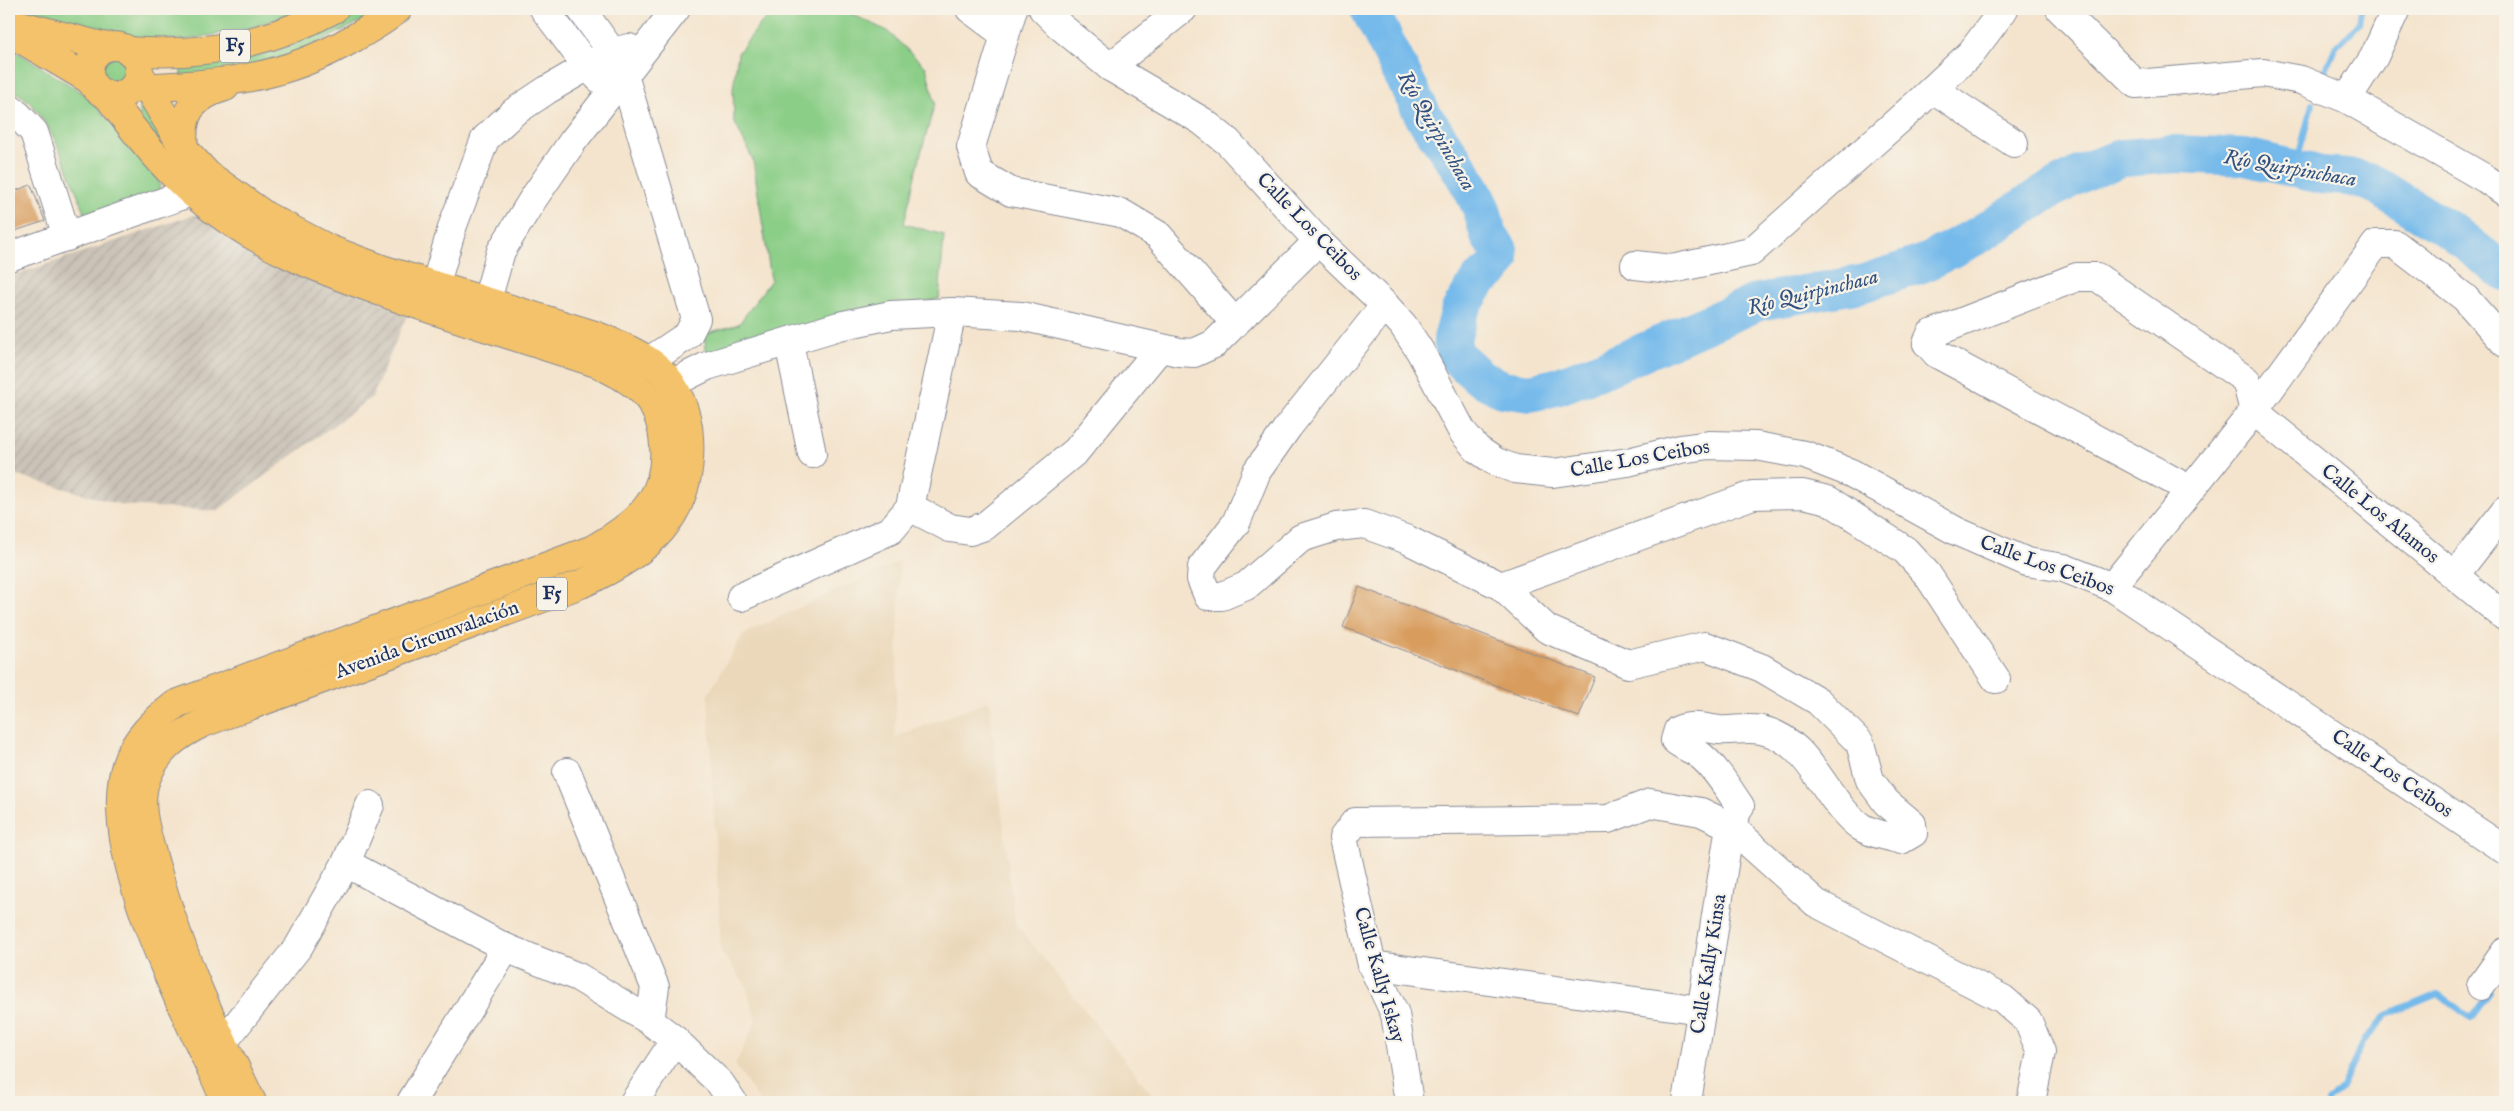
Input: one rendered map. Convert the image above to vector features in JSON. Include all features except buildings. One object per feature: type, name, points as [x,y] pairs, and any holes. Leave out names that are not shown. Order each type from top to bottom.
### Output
[{"type":"main road","name":"F5","points":[[122,75],[171,53],[243,45],[303,26],[334,9]]},
{"type":"main road","name":"F5","points":[[122,75],[200,86],[268,76],[324,56],[389,18],[398,9]]},
{"type":"main road","points":[[9,22],[122,75]]},
{"type":"main road","points":[[9,32],[122,75]]},
{"type":"main road","name":"Avenida Circunvalación","points":[[122,75],[184,149],[199,183]]},
{"type":"main road","name":"Avenida Circunvalación","points":[[122,75],[134,131],[199,183],[329,249],[432,297],[483,313],[595,335],[628,349],[649,361],[671,384],[682,404],[689,429],[688,477],[682,495],[664,526],[632,558],[614,569],[580,584],[203,723],[172,740],[158,754],[145,780],[143,803],[146,832],[175,928],[200,993],[252,1102]]},
{"type":"main road","points":[[184,149],[181,129],[185,116],[196,101],[212,91],[268,76]]},
{"type":"main road","name":"Avenida Circunvalación","points":[[226,1102],[154,941],[127,854],[120,817],[120,788],[126,763],[138,740],[161,716],[176,704],[593,549],[622,533],[636,520],[657,492],[664,474],[666,462],[664,436],[659,416],[646,396],[631,382],[599,364],[483,313]]},
{"type":"street","points":[[544,9],[587,66],[620,81]]},
{"type":"street","points":[[581,9],[620,81],[696,319],[688,335],[649,361]]},
{"type":"street","points":[[483,313],[501,251],[532,199],[573,141],[676,9]]},
{"type":"street","points":[[970,9],[1005,36]]},
{"type":"street","points":[[1012,9],[971,147],[978,173],[1010,192],[1121,213],[1158,235],[1235,322]]},
{"type":"street","name":"Calle Los Ceibos","points":[[1043,9],[1060,26],[1110,67],[1202,121],[1228,142],[1318,241],[1385,305],[1420,351],[1462,431],[1477,449],[1496,462],[1515,469],[1572,472],[1628,462],[1680,449],[1709,446],[1756,446],[1805,455],[1851,473],[1956,531],[2027,562],[2064,568],[2112,587],[2505,850]]},
{"type":"street","points":[[1110,67],[1183,9]]},
{"type":"street","points":[[1635,265],[1672,269],[1751,252],[1971,53],[2004,9]]},
{"type":"street","points":[[2060,9],[2136,84],[2263,73],[2300,80],[2347,99],[2486,179],[2505,192]]},
{"type":"street","points":[[2347,99],[2374,57],[2396,9]]},
{"type":"street","points":[[432,297],[453,226],[485,140],[514,112],[587,66]]},
{"type":"street","points":[[1933,89],[2014,142]]},
{"type":"street","points":[[9,108],[34,132],[67,237]]},
{"type":"street","points":[[9,257],[67,237],[199,183]]},
{"type":"street","points":[[671,384],[707,366],[790,343],[839,326],[891,315],[952,312],[1021,316],[1160,348],[1194,353],[1214,344],[1318,241]]},
{"type":"street","points":[[2112,587],[2254,411],[2376,244],[2395,244],[2416,260],[2465,298],[2505,343]]},
{"type":"street","points":[[2190,488],[1938,354],[1927,343],[1931,334],[2077,276],[2097,277],[2246,380],[2254,411]]},
{"type":"street","points":[[1385,305],[1288,427],[1257,471],[1236,523],[1202,567],[1201,580],[1208,596],[1222,596],[1246,586],[1301,538],[1336,527],[1364,524],[1408,540],[1500,586],[1753,495],[1803,494],[1828,500],[1905,550],[1927,574],[1996,679]]},
{"type":"street","points":[[741,596],[891,530],[910,508],[952,312]]},
{"type":"street","points":[[790,343],[812,454]]},
{"type":"street","points":[[910,508],[950,528],[970,531],[986,526],[1076,451],[1160,348]]},
{"type":"street","name":"Calle Los Alamos","points":[[2254,411],[2505,617]]},
{"type":"street","points":[[2455,575],[2505,511]]},
{"type":"street","name":"Calle Kally Kinsa","points":[[1500,586],[1547,629],[1628,664],[1705,646],[1762,668],[1818,701],[1860,743],[1870,780],[1886,802],[1912,824],[1913,833],[1902,840],[1863,828],[1850,817],[1802,754],[1785,741],[1763,730],[1719,730],[1689,726],[1678,730],[1675,740],[1682,747],[1699,754],[1712,765],[1740,806],[1730,826],[1687,1102]]},
{"type":"street","points":[[567,772],[656,987],[650,1022]]},
{"type":"street","name":"Calle Kally Iskay","points":[[1409,1102],[1394,1014],[1372,966],[1343,838],[1355,822],[1608,819],[1650,803],[1702,812],[1730,826]]},
{"type":"street","points":[[224,1041],[299,946],[346,862],[370,805]]},
{"type":"street","points":[[1730,826],[1816,903],[2003,999],[2028,1021],[2041,1052],[2031,1102]]},
{"type":"street","points":[[346,862],[506,948],[578,977],[675,1040],[720,1083],[733,1102]]},
{"type":"street","points":[[411,1102],[506,948]]},
{"type":"street","points":[[2481,986],[2505,952]]},
{"type":"street","points":[[1372,966],[1702,1010]]},
{"type":"street","points":[[634,1102],[675,1040]]},
{"type":"shaded area","points":[[202,212],[407,315],[372,397],[217,511],[122,505],[9,473],[9,277]]},
{"type":"shaded area","points":[[900,561],[895,737],[989,701],[1015,923],[1158,1102],[760,1102],[735,1065],[756,1021],[746,985],[721,952],[708,695],[743,634]]},
{"type":"green space","points":[[13,9],[299,9],[281,18],[250,28],[186,40],[111,37]]},
{"type":"green space","points":[[358,9],[385,9],[284,60],[180,79],[182,64],[235,59],[274,51],[315,35]]},
{"type":"green space","points":[[779,9],[834,9],[852,14],[887,31],[926,67],[935,103],[917,167],[904,224],[944,235],[939,299],[895,306],[707,357],[704,334],[739,324],[771,280],[753,160],[734,121],[733,89],[738,53],[762,22]]},
{"type":"green space","points":[[9,47],[87,96],[155,174],[160,184],[159,192],[88,223],[67,168],[48,128],[37,110],[24,97],[9,89]]},
{"type":"green space","points":[[114,57],[124,61],[128,71],[124,81],[114,85],[104,81],[100,71],[104,61]]},
{"type":"green space","points":[[140,105],[192,164],[183,176],[140,130]]},
{"type":"waterway","name":"Río Quirpinchaca","points":[[1369,9],[1424,117],[1472,189],[1482,210],[1489,236],[1499,250],[1500,259],[1492,270],[1479,280],[1460,310],[1452,339],[1455,355],[1479,377],[1502,389],[1530,393],[1556,387],[1604,369],[1758,302],[1861,284],[1922,264],[1977,236],[2043,194],[2090,169],[2122,158],[2176,154],[2245,157],[2321,175],[2348,177],[2372,183],[2454,233],[2505,273]]},
{"type":"waterway","points":[[2325,72],[2335,48],[2359,24],[2361,9]]},
{"type":"waterway","points":[[2295,169],[2312,104]]},
{"type":"waterway","points":[[2328,1102],[2342,1087],[2364,1041],[2387,1015],[2438,994],[2471,1018],[2490,992]]}]
